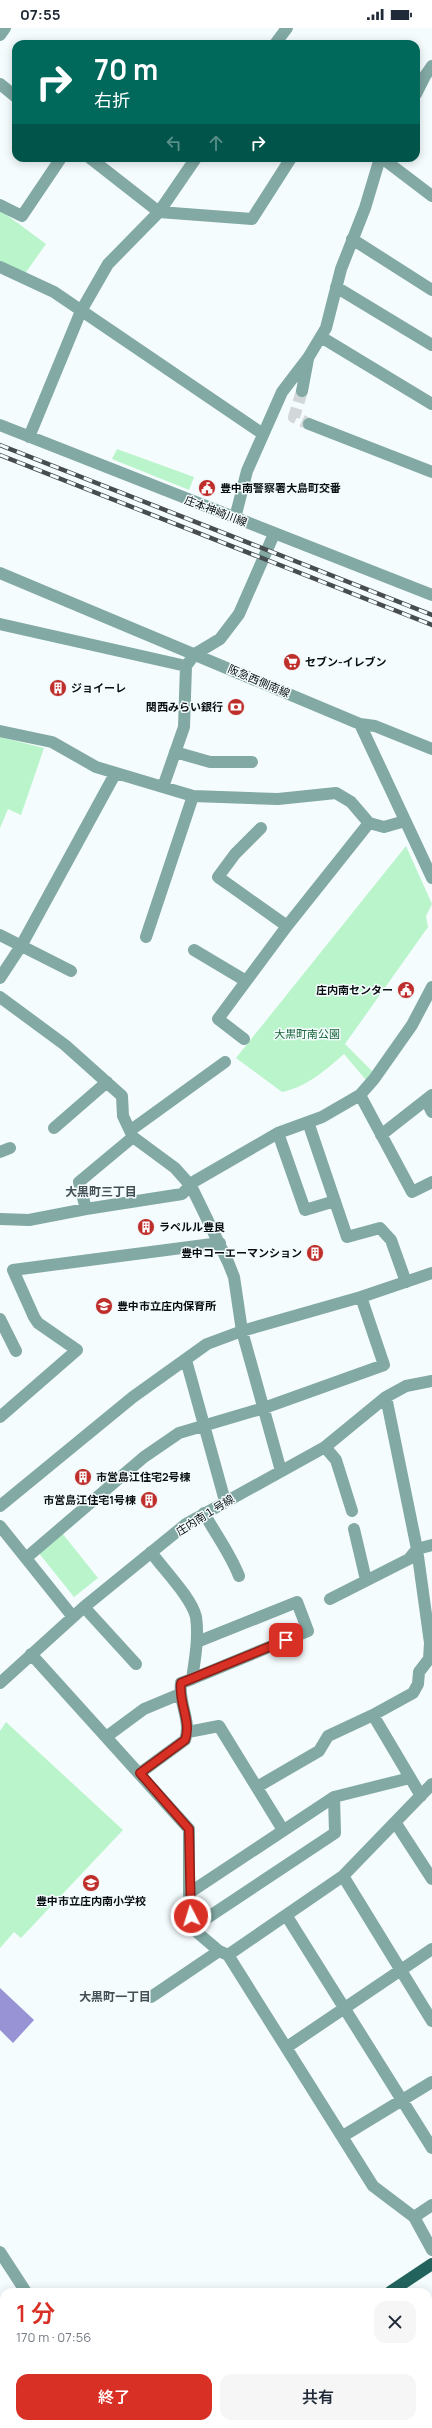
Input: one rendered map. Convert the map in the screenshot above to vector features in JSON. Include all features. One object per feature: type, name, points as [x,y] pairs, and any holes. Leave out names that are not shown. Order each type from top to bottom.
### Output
[{"type":"main road","points":[[396,2288],[432,2264]]},
{"type":"street","points":[[0,35],[5,28]]},
{"type":"street","points":[[278,40],[287,28]]},
{"type":"street","points":[[420,87],[432,66]]},
{"type":"street","points":[[0,84],[12,94]]},
{"type":"street","points":[[0,205],[22,216],[58,162]]},
{"type":"street","points":[[95,162],[159,212],[252,219],[288,162]]},
{"type":"street","points":[[29,437],[81,311],[108,264],[159,212],[192,162]]},
{"type":"street","points":[[235,518],[247,471],[282,392],[308,358],[326,328],[336,287],[380,162]]},
{"type":"street","points":[[387,162],[430,189]]},
{"type":"street","points":[[352,239],[432,290]]},
{"type":"street","points":[[0,267],[54,292],[263,434]]},
{"type":"street","points":[[336,287],[432,345]]},
{"type":"street","points":[[321,338],[432,404]]},
{"type":"street","points":[[302,391],[308,358]]},
{"type":"street","points":[[309,424],[432,472]]},
{"type":"street","name":"庄本神崎川線","points":[[0,425],[432,595]]},
{"type":"street","points":[[163,787],[184,727],[186,666],[195,654],[220,639],[239,614],[274,534]]},
{"type":"street","name":"阪急西側南線","points":[[0,573],[360,724],[375,726],[432,749]]},
{"type":"street","points":[[0,624],[186,666]]},
{"type":"street","points":[[360,724],[432,878]]},
{"type":"street","points":[[0,731],[52,742],[90,764],[115,774],[194,796],[278,799],[336,793],[351,802],[369,823],[384,827],[405,821]]},
{"type":"street","points":[[175,752],[210,762],[252,762]]},
{"type":"street","points":[[0,978],[21,946],[115,774]]},
{"type":"street","points":[[146,937],[194,796]]},
{"type":"street","points":[[244,1039],[218,1019],[287,926],[369,823]]},
{"type":"street","points":[[261,828],[235,854],[218,877],[287,926]]},
{"type":"street","points":[[0,935],[71,971]]},
{"type":"street","points":[[194,950],[246,981]]},
{"type":"street","points":[[0,1219],[29,1220],[86,1209],[182,1194],[191,1186],[278,1133],[308,1122],[360,1095],[374,1079],[412,1025],[432,987]]},
{"type":"street","points":[[0,997],[65,1045],[122,1096],[123,1116],[132,1133],[175,1168],[191,1186],[220,1244],[234,1277],[242,1331],[281,1471]]},
{"type":"street","points":[[86,1209],[79,1182],[132,1133],[225,1062]]},
{"type":"street","points":[[54,1128],[106,1082]]},
{"type":"street","points":[[360,1095],[412,1192],[432,1182]]},
{"type":"street","points":[[381,1135],[429,1097],[432,1112]]},
{"type":"street","points":[[308,1122],[347,1237],[380,1228],[391,1240],[406,1282]]},
{"type":"street","points":[[278,1133],[305,1210],[335,1201]]},
{"type":"street","points":[[0,1417],[77,1350],[38,1323],[13,1270],[220,1244]]},
{"type":"street","points":[[0,1506],[133,1397],[208,1344],[242,1331],[360,1297],[432,1273]]},
{"type":"street","points":[[26,1558],[144,1457],[179,1433],[264,1408],[384,1365],[360,1297]]},
{"type":"street","points":[[0,1319],[16,1351]]},
{"type":"street","points":[[186,1360],[203,1427],[225,1501]]},
{"type":"street","name":"庄内南１号線","points":[[0,1683],[84,1607],[186,1524],[225,1501],[325,1447],[386,1397],[406,1386],[432,1381]]},
{"type":"street","points":[[257,1787],[320,1751],[328,1736],[373,1715],[413,1693],[418,1684],[419,1672],[429,1660],[430,1643],[416,1549],[386,1397]]},
{"type":"street","points":[[325,1447],[336,1460],[352,1511]]},
{"type":"street","points":[[204,1513],[217,1537],[231,1555],[239,1576]]},
{"type":"street","points":[[0,1526],[73,1617]]},
{"type":"street","points":[[354,1529],[366,1580]]},
{"type":"street","points":[[330,1599],[409,1559],[416,1549],[432,1545]]},
{"type":"street","points":[[151,1552],[189,1603],[196,1617],[197,1642],[192,1679]]},
{"type":"street","points":[[140,1773],[185,1740],[188,1732],[180,1694],[181,1683],[308,1631],[297,1602],[197,1642]]},
{"type":"street","points":[[84,1607],[136,1664]]},
{"type":"street","points":[[31,1654],[189,1829],[189,1893],[192,1928],[224,1953],[287,2047],[373,2186],[414,2217],[416,2224],[432,2250]]},
{"type":"street","points":[[106,1737],[144,1709],[180,1694]]},
{"type":"street","points":[[373,1715],[421,1796]]},
{"type":"street","points":[[188,1732],[219,1726],[283,1830]]},
{"type":"street","points":[[189,1893],[334,1798],[410,1778]]},
{"type":"street","points":[[150,1997],[286,1915],[343,1876],[432,1784]]},
{"type":"street","points":[[192,1928],[335,1833],[334,1798]]},
{"type":"street","points":[[395,1822],[432,1879]]},
{"type":"street","points":[[343,1876],[432,2021]]},
{"type":"street","points":[[286,1915],[432,2148]]},
{"type":"street","points":[[287,2047],[344,2007],[401,1971],[432,1949]]},
{"type":"street","points":[[343,2136],[432,2082]]},
{"type":"street","points":[[414,2217],[432,2205]]},
{"type":"street","points":[[0,2252],[23,2288]]},
{"type":"green space","points":[[0,210],[46,244],[24,275],[0,263]]},
{"type":"green space","points":[[117,449],[194,477],[189,490],[112,459]]},
{"type":"green space","points":[[0,737],[44,748],[21,815],[8,809],[0,828]]},
{"type":"green space","name":"大黒町南公園","points":[[406,846],[432,904],[426,916],[428,927],[345,1044],[372,1071],[366,1080],[344,1054],[323,1072],[307,1082],[291,1090],[282,1092],[236,1058]]},
{"type":"green space","points":[[62,1533],[98,1578],[74,1597],[38,1552]]},
{"type":"green space","points":[[6,1722],[123,1830],[21,1938],[14,1932],[0,1948],[0,1731]]},
{"type":"shaded area","points":[[0,1988],[34,2020],[13,2043],[0,2030]]},
{"type":"tunnel","points":[[302,391],[294,417],[309,424]]},
{"type":"railway","points":[[0,445],[432,615]]},
{"type":"railway","points":[[0,455],[432,625]]},
{"type":"place","name":"豊中南警察署大島町交番","points":[[207,488]]},
{"type":"place","name":"セブン-イレブン","points":[[292,662]]},
{"type":"place","name":"ジョイーレ","points":[[58,688]]},
{"type":"place","name":"関西みらい銀行","points":[[236,707]]},
{"type":"place","name":"庄内南センター","points":[[406,990]]},
{"type":"place","name":"ラペルル豊良","points":[[146,1227]]},
{"type":"place","name":"豊中コーエーマンション","points":[[315,1253]]},
{"type":"place","name":"豊中市立庄内保育所","points":[[104,1306]]},
{"type":"place","name":"市営島江住宅2号棟","points":[[83,1477]]},
{"type":"place","name":"市営島江住宅1号棟","points":[[149,1500]]},
{"type":"place","name":"豊中市立庄内南小学校","points":[[91,1883]]},
{"type":"district","name":"大黒町三丁目","points":[[101,1192]]},
{"type":"district","name":"大黒町一丁目","points":[[115,1997]]},
{"type":"route","points":[[191,1916],[189,1893],[189,1829],[140,1773],[185,1740],[188,1732],[180,1694],[181,1683],[286,1640]]}]
